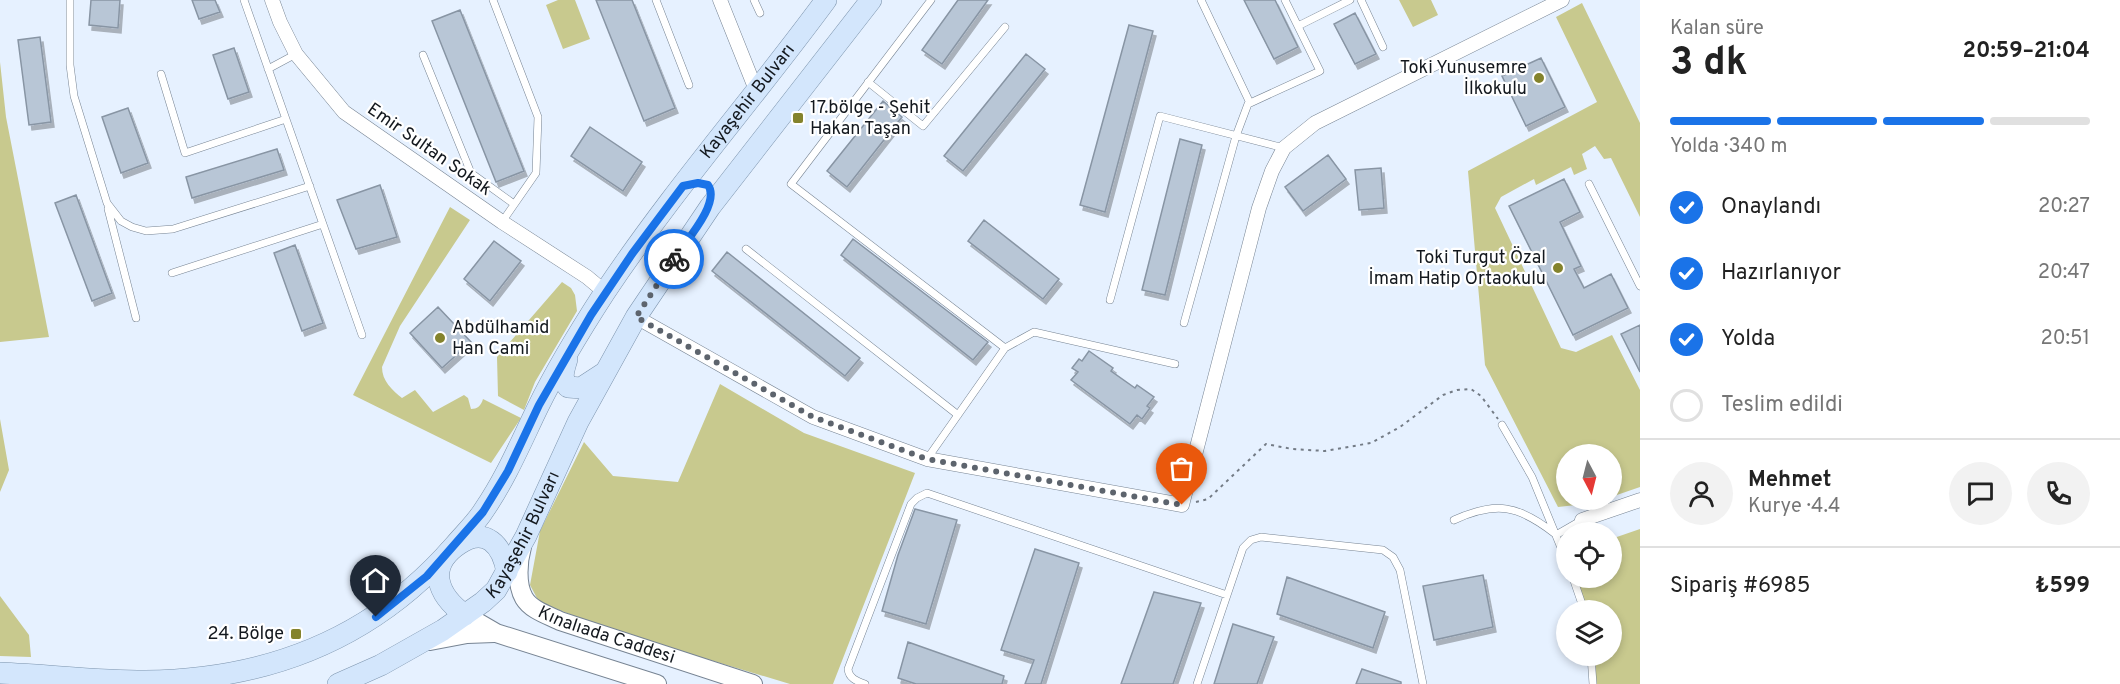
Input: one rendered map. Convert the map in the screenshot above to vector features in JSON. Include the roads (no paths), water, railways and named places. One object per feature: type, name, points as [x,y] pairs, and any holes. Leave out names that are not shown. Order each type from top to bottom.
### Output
[{"type":"main road","name":"Kayaşehir Bulvarı","points":[[0,673],[145,681],[193,677],[246,677],[300,655],[376,617],[408,593],[450,551],[483,512],[502,481],[539,405],[605,292],[826,0]]},
{"type":"main road","name":"Kayaşehir Bulvarı","points":[[338,684],[381,665],[415,645],[465,615],[496,590],[526,536],[578,422],[636,317],[710,207],[872,0]]},
{"type":"main road","points":[[683,186],[698,183],[708,185],[712,194],[710,207]]},
{"type":"main road","points":[[570,350],[563,375],[568,387],[581,388],[607,371]]},
{"type":"main road","name":"Kınalıada Caddesi","points":[[526,536],[518,561],[524,598],[538,611],[560,621],[753,684]]},
{"type":"main road","points":[[465,615],[452,606],[441,589],[438,579],[440,565],[450,551],[470,537],[483,537],[494,543],[504,555],[507,572],[524,598]]},
{"type":"main road","name":"Kınalıada Caddesi","points":[[465,615],[496,633],[653,683]]},
{"type":"main road","points":[[415,645],[447,637],[496,633]]},
{"type":"street","name":"Emir Sultan Sokak","points":[[272,0],[296,54],[344,112],[502,222],[587,277],[605,292]]},
{"type":"street","points":[[720,0],[756,90]]},
{"type":"street","points":[[636,317],[813,417],[927,459],[1182,505],[1247,249],[1272,171],[1284,148],[1316,123],[1545,3],[1563,0]]},
{"type":"street","points":[[1582,520],[1640,500]]},
{"type":"lane","points":[[70,0],[71,81],[77,109],[107,203],[136,318]]},
{"type":"lane","points":[[244,0],[362,335]]},
{"type":"lane","points":[[493,0],[538,117],[536,173],[502,222]]},
{"type":"lane","points":[[656,0],[689,85]]},
{"type":"lane","points":[[754,0],[760,13]]},
{"type":"lane","points":[[931,0],[790,184],[1005,348]]},
{"type":"lane","points":[[1201,0],[1250,103]]},
{"type":"lane","points":[[1184,323],[1236,136],[1248,104],[1320,71],[1285,0]]},
{"type":"lane","points":[[1298,26],[1350,0]]},
{"type":"lane","points":[[1360,0],[1383,47]]},
{"type":"lane","points":[[868,82],[923,126],[1005,27]]},
{"type":"lane","points":[[268,69],[296,54]]},
{"type":"lane","points":[[423,54],[471,173],[514,204]]},
{"type":"lane","points":[[161,74],[185,153],[286,119]]},
{"type":"lane","points":[[1110,300],[1160,116],[1284,148]]},
{"type":"lane","points":[[1588,184],[1640,286]]},
{"type":"lane","points":[[107,203],[113,214],[127,224],[146,231],[160,231],[173,229],[310,186]]},
{"type":"lane","points":[[172,273],[323,224]]},
{"type":"lane","points":[[746,249],[958,415]]},
{"type":"lane","points":[[927,459],[1005,348],[1034,332],[1175,364]]},
{"type":"lane","points":[[1502,424],[1532,477],[1556,535]]},
{"type":"lane","points":[[865,684],[853,679],[848,669],[911,504],[927,493],[1227,595]]},
{"type":"lane","points":[[1454,520],[1476,510],[1501,508],[1534,517],[1556,535]]},
{"type":"lane","points":[[1579,522],[1582,520]]},
{"type":"lane","points":[[1197,684],[1243,548],[1255,538],[1383,550],[1393,557],[1400,570],[1423,684]]},
{"type":"lane","points":[[1592,666],[1593,684]]},
{"type":"place","name":"Toki Yunusemre İlkokulu","points":[[1539,78]]},
{"type":"place","name":"17.bölge - Şehit Hakan Taşan","points":[[798,118]]},
{"type":"place","name":"Toki Turgut Özal İmam Hatip Ortaokulu","points":[[1558,268]]},
{"type":"place","name":"Abdülhamid Han Cami","points":[[440,338]]},
{"type":"place","name":"24. Bölge","points":[[296,634]]}]
